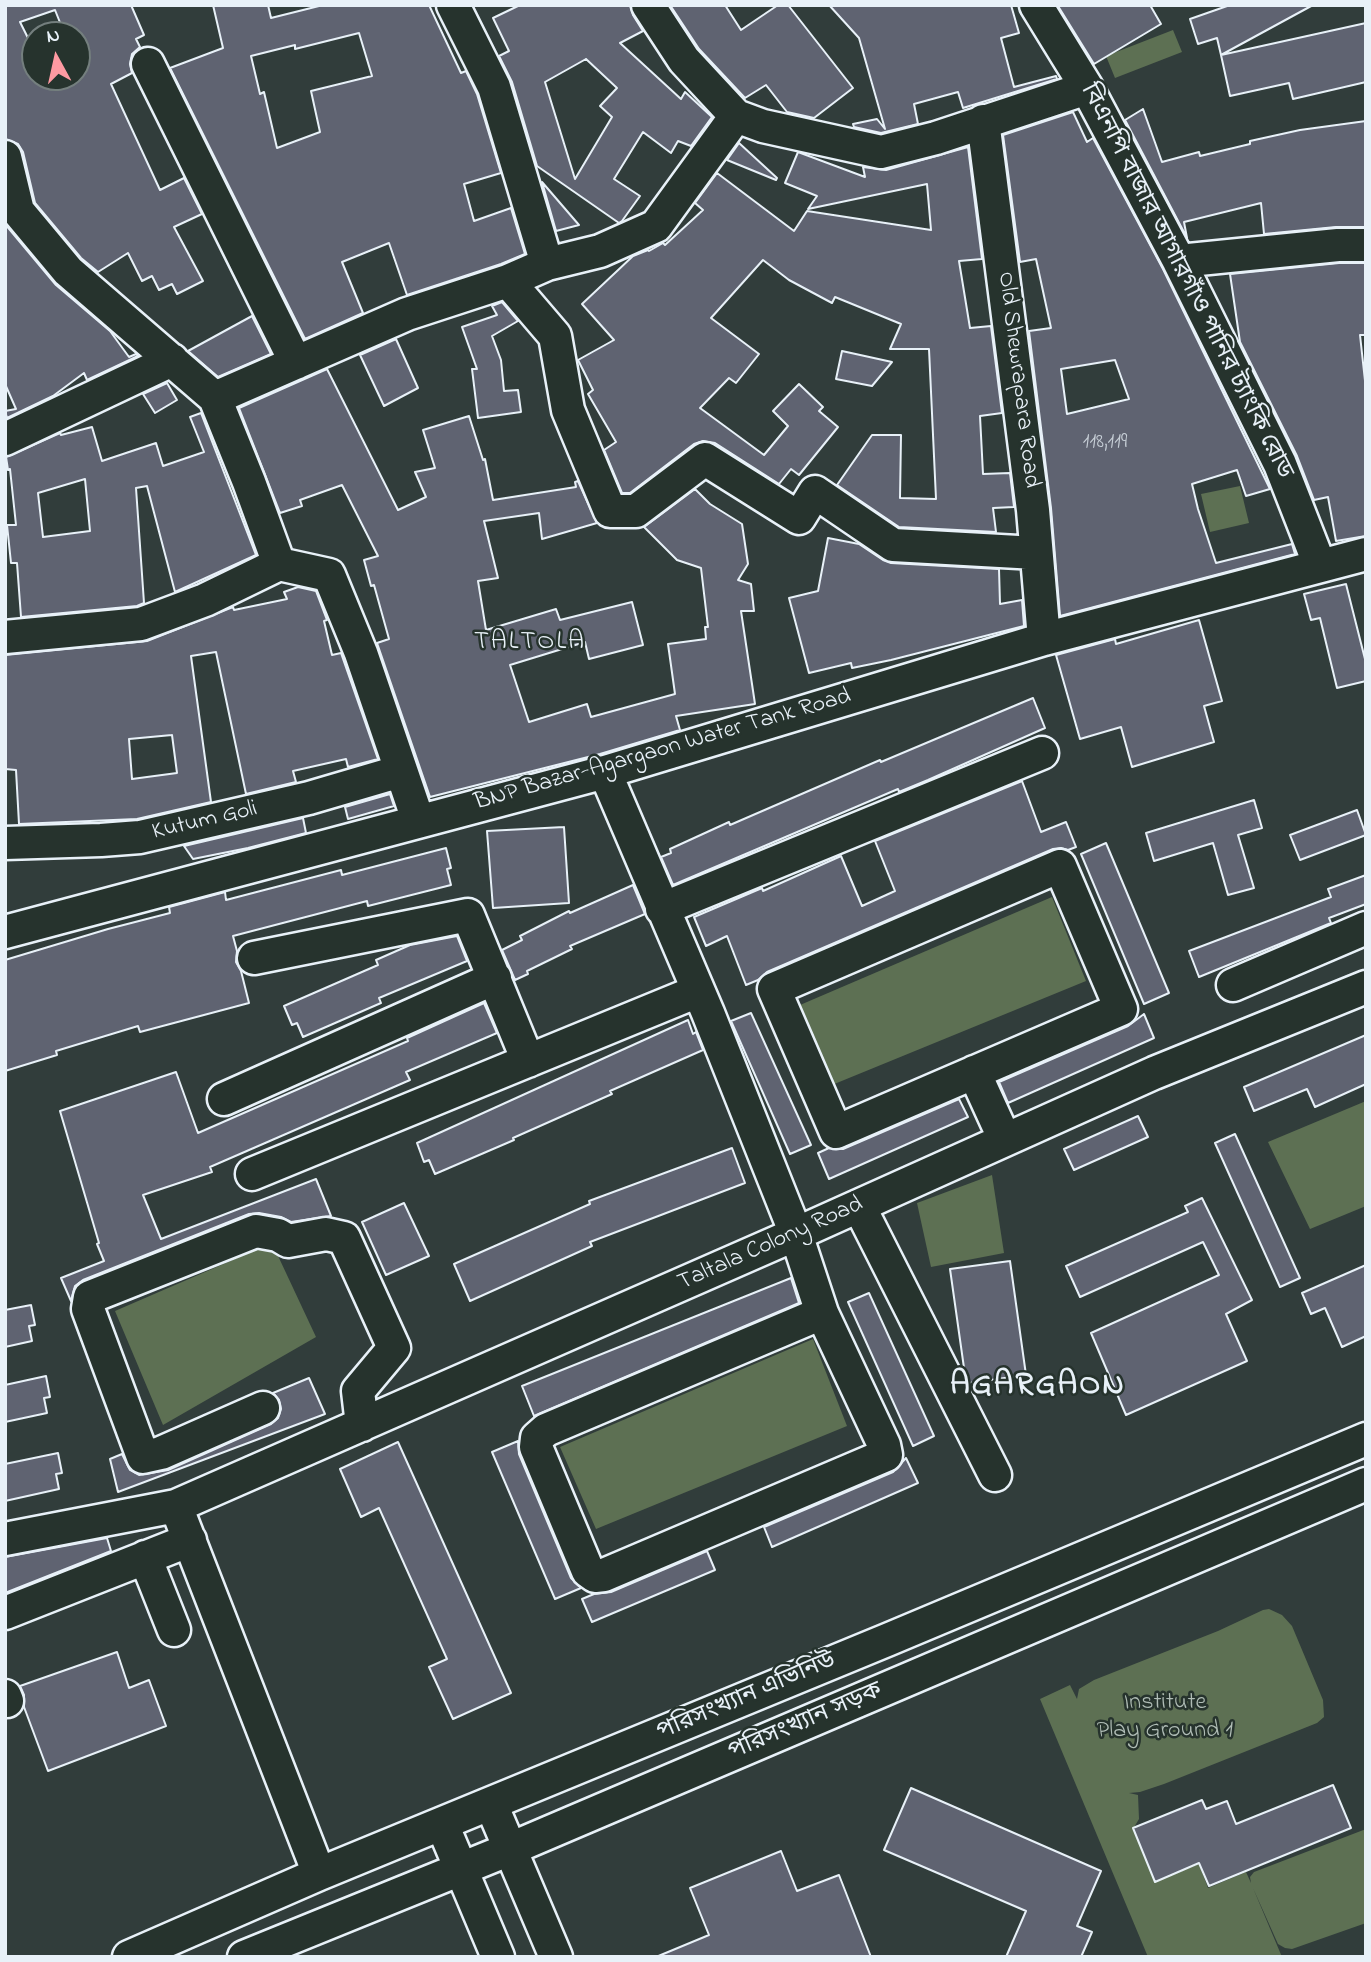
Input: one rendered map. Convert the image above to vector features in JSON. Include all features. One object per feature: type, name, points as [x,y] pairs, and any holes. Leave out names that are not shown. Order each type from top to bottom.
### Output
[{"type":"street","points":[[453,5],[494,87],[547,264]]},
{"type":"street","points":[[648,5],[684,60],[736,116],[763,126],[881,152],[936,138],[1087,88]]},
{"type":"street","name":"বিএনপি বাজার আগারগাঁও পানির ট্যাংকি রোড","points":[[1036,5],[1087,88],[1179,261],[1280,464],[1320,566]]},
{"type":"street","points":[[148,64],[296,363]]},
{"type":"street","points":[[215,398],[407,314],[508,281],[547,264],[600,251],[656,226],[736,116]]},
{"type":"street","name":"Old Shewrapara Road","points":[[983,121],[1022,417],[1044,639]]},
{"type":"street","points":[[5,157],[18,211],[68,271],[215,398],[279,564]]},
{"type":"street","points":[[1179,261],[1338,245],[1366,245]]},
{"type":"street","points":[[508,281],[555,336],[568,410],[610,511],[636,511],[705,459],[799,519],[815,492],[893,545],[1036,552]]},
{"type":"street","points":[[5,439],[172,360]]},
{"type":"street","name":"BNP Bazar-Agargaon Water Tank Road","points":[[5,932],[605,772],[1044,639],[1366,554]]},
{"type":"street","points":[[5,637],[141,624],[205,600],[279,564],[329,575],[360,653],[418,820]]},
{"type":"street","points":[[662,909],[1042,753]]},
{"type":"street","name":"Kutum Goli","points":[[5,843],[141,837],[309,798],[401,771]]},
{"type":"street","points":[[605,772],[698,991],[796,1234],[822,1313],[884,1445],[886,1455],[604,1575],[596,1576],[588,1571],[536,1447],[537,1438],[546,1430],[822,1313]]},
{"type":"street","points":[[1060,866],[1121,1009],[974,1072],[836,1132],[774,989],[1060,866]]},
{"type":"street","points":[[254,958],[468,915],[528,1061]]},
{"type":"street","points":[[1233,985],[1366,928]]},
{"type":"street","points":[[224,1099],[495,978]]},
{"type":"street","name":"Taltala Colony Road","points":[[5,1539],[176,1506],[796,1234],[1154,1073],[1366,988]]},
{"type":"street","points":[[252,1174],[698,991]]},
{"type":"street","points":[[974,1072],[1005,1140]]},
{"type":"street","points":[[859,1206],[995,1475]]},
{"type":"street","points":[[263,1408],[161,1453],[143,1457],[88,1309],[90,1297],[256,1231],[278,1235],[288,1241],[326,1234],[344,1238],[394,1348],[358,1391],[362,1425]]},
{"type":"street","name":"পরিসংখ্যান এভিনিউ","points":[[129,1957],[319,1874],[1366,1439]]},
{"type":"street","name":"পরিসংখ্যান সড়ক","points":[[244,1957],[510,1849],[1366,1484]]},
{"type":"street","points":[[176,1506],[319,1874]]},
{"type":"street","points":[[5,1613],[190,1540]]},
{"type":"street","points":[[145,1557],[174,1630]]},
{"type":"street","points":[[491,1804],[556,1957]]},
{"type":"street","points":[[442,1824],[498,1957]]},
{"type":"green space","points":[[1173,30],[1182,52],[1115,78],[1106,56]]},
{"type":"green space","points":[[1240,486],[1249,523],[1210,532],[1201,494]]},
{"type":"green space","points":[[1052,897],[1086,981],[827,1087],[800,1005]]},
{"type":"green space","points":[[1366,1101],[1366,1206],[1310,1229],[1268,1142]]},
{"type":"green space","points":[[992,1175],[1004,1253],[931,1267],[917,1203]]},
{"type":"green space","points":[[272,1243],[316,1337],[163,1425],[115,1311]]},
{"type":"green space","points":[[813,1339],[847,1426],[596,1529],[560,1447]]},
{"type":"green space","name":"Institute Play Ground 1","points":[[1269,1609],[1282,1615],[1292,1626],[1323,1700],[1324,1717],[1317,1723],[1164,1784],[1129,1793],[1138,1795],[1139,1819],[1133,1829],[1155,1882],[1199,1864],[1208,1888],[1246,1872],[1251,1883],[1250,1877],[1254,1872],[1366,1829],[1366,1923],[1292,1949],[1285,1948],[1278,1944],[1253,1888],[1282,1957],[1148,1957],[1040,1699],[1070,1685],[1077,1699],[1079,1689],[1094,1680]]},
{"type":"building","points":[[5,5],[131,5],[144,35],[136,39],[140,47],[132,54],[132,73],[111,84],[160,190],[184,178],[202,214],[174,227],[203,281],[177,294],[172,284],[159,290],[152,276],[142,281],[128,253],[98,272],[81,258],[35,203],[23,152],[18,144],[5,139]]},
{"type":"building","points":[[213,5],[268,5],[271,18],[323,5],[429,5],[461,73],[466,71],[477,94],[501,173],[464,184],[474,221],[511,208],[525,254],[407,295],[389,243],[342,262],[363,313],[305,339],[170,68],[223,48]],"holes":[[[359,33],[372,76],[311,91],[320,132],[277,148],[264,92],[260,94],[251,56],[295,45],[295,49]]]},
{"type":"building","points":[[520,5],[630,5],[643,31],[620,43],[681,99],[685,92],[712,117],[691,146],[678,141],[671,153],[643,132],[614,179],[640,196],[619,223],[537,166],[512,82],[499,56],[509,51],[493,18]],"holes":[[[586,59],[617,88],[600,106],[612,117],[575,179],[545,82]]]},
{"type":"building","points":[[670,5],[725,5],[741,30],[778,5],[788,5],[853,88],[814,118],[787,112],[766,85],[745,98],[699,49]]},
{"type":"building","points":[[829,5],[1011,5],[1019,33],[1001,38],[1014,87],[1056,76],[1057,79],[963,108],[958,92],[914,104],[918,124],[881,133],[854,127],[853,124],[877,119],[885,129],[859,38]]},
{"type":"building","points":[[1150,5],[1161,24],[1094,64],[1058,6]]},
{"type":"building","points":[[1230,5],[1313,5],[1221,55],[1217,38],[1198,44],[1190,19]]},
{"type":"building","points":[[1366,23],[1366,82],[1293,99],[1289,83],[1230,96],[1221,55]]},
{"type":"building","points":[[1143,109],[1162,162],[1199,152],[1200,156],[1300,130],[1366,121],[1366,227],[1264,234],[1261,203],[1184,222],[1187,238],[1125,120]]},
{"type":"building","points":[[1073,112],[1087,142],[1093,138],[1163,269],[1270,489],[1246,496],[1237,470],[1192,484],[1216,563],[1292,544],[1295,554],[1060,616],[1051,508],[1029,331],[1051,328],[1036,259],[1020,262],[1003,135]],"holes":[[[1115,360],[1129,399],[1067,414],[1061,369]]]},
{"type":"building","points":[[739,143],[777,178],[776,180],[727,160]]},
{"type":"building","points":[[968,147],[982,259],[959,261],[970,328],[991,326],[1002,413],[980,416],[983,474],[1010,473],[1014,507],[993,508],[996,532],[899,527],[837,485],[872,435],[901,435],[900,498],[936,499],[929,349],[890,349],[901,324],[835,297],[832,303],[789,280],[763,260],[711,318],[759,354],[736,383],[729,378],[700,408],[764,455],[788,426],[773,411],[799,384],[823,407],[819,411],[838,427],[799,475],[791,469],[779,484],[715,443],[703,441],[694,444],[630,493],[622,493],[604,450],[616,442],[588,394],[593,390],[578,360],[614,340],[582,304],[633,256],[663,243],[665,245],[703,210],[695,203],[717,173],[794,231],[807,211],[931,230],[927,184],[808,209],[817,196],[785,183],[798,152],[865,177],[863,167],[886,170]]},
{"type":"building","points":[[542,182],[579,225],[556,231]]},
{"type":"building","points":[[5,224],[56,285],[110,331],[129,357],[136,354],[138,356],[87,380],[84,373],[53,396],[7,418],[5,411],[16,409],[5,384]]},
{"type":"building","points":[[1339,263],[1365,263],[1366,335],[1360,335],[1366,390],[1366,536],[1336,541],[1328,497],[1314,500],[1297,456],[1240,342],[1230,274]]},
{"type":"building","points":[[502,302],[518,321],[492,336],[501,360],[504,391],[518,390],[521,412],[478,418],[472,369],[477,369],[462,327],[497,315],[492,306]]},
{"type":"building","points":[[252,316],[271,354],[218,377],[188,351]]},
{"type":"building","points":[[396,339],[418,388],[384,406],[360,355]]},
{"type":"building","points":[[842,351],[892,362],[872,386],[836,379]]},
{"type":"building","points":[[327,369],[398,510],[426,497],[415,472],[435,468],[423,430],[469,416],[483,460],[485,459],[493,500],[576,487],[575,482],[578,481],[597,523],[542,539],[539,513],[484,521],[498,578],[478,581],[486,630],[556,609],[560,620],[632,602],[643,645],[589,659],[585,642],[510,665],[529,722],[587,704],[591,717],[675,694],[668,644],[706,639],[705,627],[708,627],[701,568],[677,560],[644,527],[695,489],[710,504],[742,524],[748,564],[738,580],[751,584],[754,611],[741,611],[755,704],[676,716],[680,730],[600,754],[430,797],[377,643],[389,639],[364,560],[378,556],[342,485],[300,500],[302,506],[280,513],[239,408]]},
{"type":"building","points":[[167,383],[177,400],[155,413],[143,394]]},
{"type":"building","points":[[201,413],[256,555],[175,592],[147,486],[136,488],[144,603],[137,606],[21,617],[17,563],[11,563],[7,525],[16,525],[10,469],[8,470],[6,457],[60,433],[61,435],[92,427],[102,461],[156,443],[163,466],[204,452],[190,417]],"holes":[[[85,479],[90,531],[43,537],[38,493]]]},
{"type":"building","points":[[828,538],[859,544],[891,563],[999,569],[1000,604],[1022,600],[1024,626],[891,660],[852,668],[851,663],[809,673],[789,598],[818,591]]},
{"type":"building","points":[[1346,584],[1366,663],[1366,681],[1337,688],[1320,618],[1311,620],[1304,594]]},
{"type":"building","points":[[298,587],[316,591],[327,620],[324,621],[332,655],[341,653],[378,759],[348,767],[346,759],[293,771],[296,782],[246,794],[216,652],[191,656],[211,802],[137,819],[19,824],[16,770],[5,769],[5,655],[147,641],[233,607],[234,610],[287,599],[284,592]],"holes":[[[172,735],[177,773],[132,779],[129,739]]]},
{"type":"building","points":[[1199,620],[1222,701],[1204,706],[1214,742],[1132,767],[1121,727],[1080,739],[1056,655],[1115,639],[1116,644]]},
{"type":"building","points":[[1033,698],[1045,728],[928,780],[899,792],[898,789],[673,885],[661,857],[671,853],[670,849],[729,822],[730,825]]},
{"type":"building","points":[[1022,781],[1041,832],[1066,822],[1076,847],[1068,850],[1053,849],[767,972],[746,985],[727,936],[706,946],[694,917],[762,888],[763,891],[841,856],[862,906],[895,891],[875,841]]},
{"type":"building","points":[[390,794],[394,806],[348,819],[345,807]]},
{"type":"building","points":[[1254,800],[1262,828],[1238,835],[1254,888],[1228,895],[1213,843],[1154,861],[1146,833]]},
{"type":"building","points":[[1357,810],[1366,835],[1300,860],[1290,835]]},
{"type":"building","points":[[303,818],[306,833],[248,848],[193,859],[184,846]]},
{"type":"building","points":[[564,827],[569,903],[493,908],[487,831]]},
{"type":"building","points":[[1106,843],[1169,993],[1144,1004],[1081,854]]},
{"type":"building","points":[[446,848],[451,868],[447,869],[451,885],[368,906],[367,901],[233,936],[237,951],[236,962],[249,1003],[140,1032],[138,1026],[56,1051],[57,1055],[5,1071],[5,960],[170,913],[169,907],[225,892],[226,900],[341,870],[342,875]]},
{"type":"building","points":[[1366,875],[1366,904],[1329,918],[1331,923],[1199,977],[1189,951],[1331,897],[1328,889]]},
{"type":"building","points":[[633,885],[645,914],[570,946],[572,949],[527,971],[528,974],[515,980],[502,950],[522,940],[520,936],[569,911],[570,913]]},
{"type":"building","points":[[457,936],[467,961],[379,998],[381,1003],[303,1037],[297,1023],[292,1025],[284,1006],[378,965],[376,960],[410,945]]},
{"type":"building","points":[[484,1003],[497,1033],[406,1072],[410,1080],[210,1167],[212,1172],[143,1195],[161,1239],[316,1179],[331,1216],[291,1222],[281,1217],[249,1214],[83,1280],[75,1286],[71,1301],[61,1278],[104,1261],[60,1111],[176,1072],[198,1133],[408,1041],[407,1038]]},
{"type":"building","points":[[751,1013],[811,1145],[790,1154],[731,1021]]},
{"type":"building","points":[[1144,1014],[1154,1038],[1008,1103],[999,1082],[1128,1026]]},
{"type":"building","points":[[688,1020],[703,1050],[610,1091],[612,1094],[513,1138],[514,1140],[435,1174],[429,1160],[424,1162],[417,1143]]},
{"type":"building","points":[[1366,1035],[1366,1084],[1315,1107],[1307,1089],[1254,1111],[1244,1087]]},
{"type":"building","points":[[959,1099],[968,1117],[829,1179],[818,1153],[829,1148],[843,1149]]},
{"type":"building","points":[[1138,1116],[1148,1137],[1074,1170],[1064,1149]]},
{"type":"building","points":[[1235,1134],[1300,1278],[1280,1287],[1215,1143]]},
{"type":"building","points":[[732,1148],[745,1183],[590,1242],[592,1246],[470,1301],[454,1264],[590,1204],[589,1201]]},
{"type":"building","points":[[1202,1198],[1252,1300],[1226,1314],[1247,1361],[1126,1415],[1091,1333],[1219,1275],[1203,1242],[1080,1297],[1066,1266],[1188,1212],[1185,1206]]},
{"type":"building","points":[[404,1203],[429,1256],[386,1275],[362,1222]]},
{"type":"building","points":[[1010,1261],[1026,1375],[969,1383],[965,1375],[950,1269]]},
{"type":"building","points":[[1366,1265],[1366,1336],[1342,1347],[1325,1308],[1311,1314],[1302,1293]]},
{"type":"building","points":[[791,1278],[799,1303],[534,1416],[522,1386]]},
{"type":"building","points":[[869,1293],[934,1436],[913,1446],[848,1302]]},
{"type":"building","points":[[31,1305],[35,1325],[29,1326],[32,1341],[5,1347],[5,1310]]},
{"type":"building","points":[[46,1376],[50,1397],[44,1398],[47,1413],[5,1422],[5,1385]]},
{"type":"building","points":[[309,1378],[325,1414],[118,1492],[110,1459],[122,1454],[130,1470],[139,1475],[168,1470],[271,1424],[278,1418],[281,1409],[279,1400],[273,1393]]},
{"type":"building","points":[[518,1441],[519,1454],[571,1578],[581,1588],[555,1599],[492,1452]]},
{"type":"building","points":[[398,1442],[511,1693],[453,1719],[429,1667],[447,1659],[379,1508],[361,1517],[340,1469]]},
{"type":"building","points":[[58,1453],[62,1473],[56,1474],[59,1489],[5,1501],[5,1464]]},
{"type":"building","points":[[906,1458],[918,1483],[772,1547],[764,1527],[893,1472]]},
{"type":"building","points":[[107,1538],[111,1551],[5,1593],[5,1557]]},
{"type":"building","points":[[707,1551],[715,1570],[592,1622],[582,1599],[611,1592]]},
{"type":"building","points":[[117,1652],[129,1688],[149,1680],[166,1726],[48,1771],[24,1707],[24,1695],[20,1686]]},
{"type":"building","points":[[1333,1785],[1351,1828],[1209,1886],[1199,1863],[1155,1882],[1133,1828],[1202,1800],[1206,1809],[1227,1801],[1236,1824]]},
{"type":"building","points":[[911,1788],[1101,1871],[1077,1926],[1092,1932],[1081,1957],[1006,1957],[1026,1911],[884,1850]]},
{"type":"building","points":[[781,1851],[797,1891],[839,1875],[871,1957],[656,1957],[709,1935],[690,1888]]},
{"type":"district","name":"TALTOLA","points":[[530,644]]},
{"type":"district","name":"AGARGAON","points":[[1038,1388]]}]
